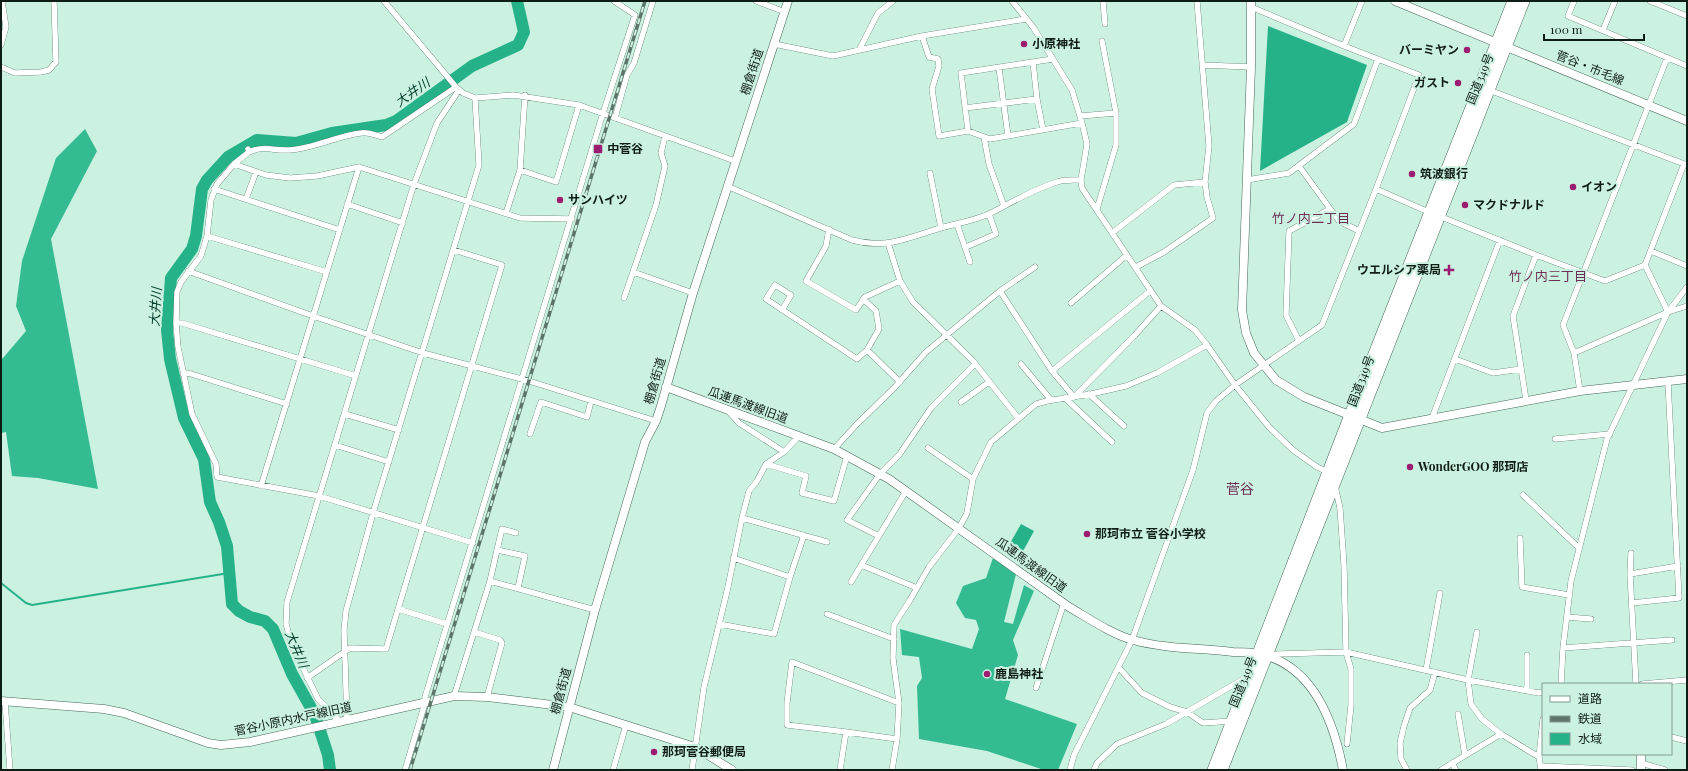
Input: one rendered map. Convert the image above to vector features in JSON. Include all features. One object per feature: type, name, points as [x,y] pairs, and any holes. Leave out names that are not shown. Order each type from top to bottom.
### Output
[{"type":"highway","name":"国道349号","points":[[1222,770],[1328,472],[1350,415],[1489,90],[1513,1]]},
{"type":"highway","name":"国道349号","points":[[1213,770],[1251,674],[1263,655],[1335,485],[1361,419],[1435,214],[1502,44],[1524,1]]},
{"type":"street","points":[[1,45],[6,28],[2,1]]},
{"type":"street","points":[[1,67],[15,73],[42,72],[49,70],[56,62],[54,1]]},
{"type":"street","points":[[384,1],[449,79],[457,88],[467,95],[475,98],[513,94],[525,95],[579,105],[735,161]]},
{"type":"street","points":[[405,770],[447,624],[635,14],[614,1]]},
{"type":"street","points":[[615,118],[653,1]]},
{"type":"street","points":[[756,1],[785,12]]},
{"type":"street","name":"棚倉街道","points":[[553,770],[595,610],[645,442],[656,421],[693,293],[788,1]]},
{"type":"street","points":[[859,50],[878,13],[893,1]]},
{"type":"street","points":[[1012,1],[1053,59],[1072,90],[1087,144],[1081,180],[1082,188],[1136,267],[1150,291],[1161,306],[1195,330],[1208,345],[1235,385],[1269,427],[1293,450],[1317,467],[1328,472]]},
{"type":"street","points":[[1103,1],[1104,24]]},
{"type":"street","points":[[1136,267],[1164,252],[1213,218],[1207,197],[1205,182],[1209,146],[1197,1]]},
{"type":"street","points":[[1344,46],[1362,1]]},
{"type":"street","name":"菅谷・市毛線","points":[[1395,1],[1687,121]]},
{"type":"street","points":[[1574,1],[1568,16],[1687,66]]},
{"type":"street","points":[[1603,30],[1615,1]]},
{"type":"street","points":[[1650,1],[1687,16]]},
{"type":"street","points":[[1070,770],[1074,755],[1132,640],[1193,470],[1207,413],[1216,401],[1235,385],[1264,366],[1322,325],[1376,190],[1419,75],[1344,46],[1251,4],[1251,67],[1242,310],[1246,333],[1254,353],[1264,366],[1276,380],[1304,397],[1382,428],[1580,391],[1687,379]]},
{"type":"street","points":[[774,44],[833,56],[922,36],[1026,19]]},
{"type":"street","points":[[922,36],[929,57],[938,59],[939,66],[932,89],[939,136],[968,131],[990,139],[1082,123]]},
{"type":"street","points":[[1097,209],[1116,145],[1116,113],[1102,41]]},
{"type":"street","points":[[1580,391],[1574,353],[1562,325],[1667,58]]},
{"type":"street","points":[[968,131],[961,73],[1053,59]]},
{"type":"street","points":[[1247,180],[1289,173],[1354,124],[1378,59]]},
{"type":"street","points":[[1033,62],[1043,130]]},
{"type":"street","points":[[1202,65],[1251,67]]},
{"type":"street","points":[[999,68],[1008,136]]},
{"type":"street","points":[[457,88],[382,137],[362,132],[298,149],[280,150],[258,148],[249,150],[221,178],[214,189],[211,200],[207,236],[201,256],[188,271],[177,292],[176,323],[178,347],[192,414],[216,464],[217,477],[319,496],[472,543]]},
{"type":"street","points":[[344,721],[318,699],[307,678],[292,645],[286,624],[287,602],[414,184],[438,123],[457,88]]},
{"type":"street","points":[[1376,190],[1583,274],[1605,281],[1645,265],[1685,164],[1489,90]]},
{"type":"street","points":[[506,213],[520,170],[525,95]]},
{"type":"street","points":[[344,721],[344,650],[346,611],[373,513],[423,353],[479,165],[475,98]]},
{"type":"street","points":[[965,108],[1003,102],[1038,99]]},
{"type":"street","points":[[520,170],[556,182],[579,105]]},
{"type":"street","points":[[1080,116],[1116,113]]},
{"type":"street","points":[[624,298],[656,205],[665,166],[661,153],[665,136]]},
{"type":"street","points":[[984,137],[989,164],[1004,206]]},
{"type":"street","points":[[234,164],[256,172],[290,178],[316,176],[359,167],[520,218],[572,219]]},
{"type":"street","points":[[1299,166],[1339,221],[1359,231]]},
{"type":"street","points":[[262,486],[359,167]]},
{"type":"street","points":[[246,199],[256,172]]},
{"type":"street","points":[[930,173],[942,228]]},
{"type":"street","points":[[727,186],[864,243],[888,243],[911,238],[989,214],[1057,182],[1081,180]]},
{"type":"street","points":[[1112,233],[1174,185],[1205,182]]},
{"type":"street","points":[[214,189],[340,230]]},
{"type":"street","points":[[347,204],[403,222]]},
{"type":"street","points":[[1299,341],[1286,315],[1289,231],[1330,209]]},
{"type":"street","points":[[966,247],[996,234],[989,214]]},
{"type":"street","points":[[957,224],[970,262]]},
{"type":"street","points":[[829,229],[826,246],[806,281],[856,310],[865,296],[900,281]]},
{"type":"street","points":[[207,236],[327,272]]},
{"type":"street","points":[[1432,418],[1500,240]]},
{"type":"street","points":[[888,243],[900,281],[913,302],[975,364],[1018,418]]},
{"type":"street","points":[[307,678],[344,650],[350,648],[386,649],[502,265],[454,250]]},
{"type":"street","points":[[1651,250],[1687,266]]},
{"type":"street","points":[[1071,303],[1127,255]]},
{"type":"street","points":[[1526,400],[1513,316],[1536,255]]},
{"type":"street","points":[[1645,265],[1668,312]]},
{"type":"street","points":[[834,449],[900,382],[926,352],[1000,291],[1036,267]]},
{"type":"street","points":[[188,271],[313,316],[423,353],[471,367],[522,379],[656,421]]},
{"type":"street","points":[[633,272],[693,293]]},
{"type":"street","points":[[782,310],[791,295],[775,285],[766,299],[782,310],[857,359],[867,350],[879,329],[876,311],[863,299]]},
{"type":"street","points":[[1561,683],[1563,648],[1578,547],[1607,439],[1668,312],[1685,291],[1687,286]]},
{"type":"street","points":[[1000,291],[1052,371],[1074,396]]},
{"type":"street","points":[[1052,371],[1150,291]]},
{"type":"street","points":[[1074,396],[1161,306]]},
{"type":"street","points":[[1574,353],[1668,312],[1687,306]]},
{"type":"street","points":[[176,323],[182,323],[356,376]]},
{"type":"street","points":[[892,770],[897,739],[899,703],[893,658],[894,625],[929,567],[958,528],[967,513],[973,480],[991,442],[1036,404],[1126,386],[1157,373],[1208,345]]},
{"type":"street","points":[[867,350],[900,382]]},
{"type":"street","points":[[1455,359],[1493,373],[1521,369]]},
{"type":"street","points":[[879,536],[846,520],[880,474],[899,455],[931,408],[975,364]]},
{"type":"street","points":[[1021,364],[1051,400]]},
{"type":"street","points":[[183,374],[188,373],[287,404]]},
{"type":"street","points":[[961,402],[989,382]]},
{"type":"street","points":[[1632,603],[1679,598],[1668,382]]},
{"type":"street","name":"瓜連馬渡線旧道","points":[[666,387],[834,449],[847,456],[880,474],[906,491],[1064,603],[1101,625],[1132,640],[1176,647],[1263,655],[1295,671],[1320,701],[1328,715],[1338,746],[1343,770]]},
{"type":"street","points":[[1089,394],[1124,426]]},
{"type":"street","points":[[1065,398],[1112,442]]},
{"type":"street","points":[[530,434],[541,402],[586,417],[591,401]]},
{"type":"street","points":[[728,410],[738,423],[784,452]]},
{"type":"street","points":[[345,414],[399,430]]},
{"type":"street","points":[[1555,440],[1610,434]]},
{"type":"street","points":[[692,770],[704,686],[749,491],[757,481],[766,464],[784,452],[799,436]]},
{"type":"street","points":[[335,445],[389,462]]},
{"type":"street","points":[[928,448],[973,480]]},
{"type":"street","points":[[766,464],[806,476],[802,493],[834,501],[847,456]]},
{"type":"street","points":[[1335,485],[1340,508],[1344,565],[1346,652],[1351,669],[1351,705],[1347,744]]},
{"type":"street","points":[[851,582],[906,491]]},
{"type":"street","points":[[1523,496],[1578,547]]},
{"type":"street","points":[[742,518],[827,542]]},
{"type":"street","points":[[454,696],[490,581],[502,529],[516,533]]},
{"type":"street","points":[[719,624],[774,634],[790,577],[804,535]]},
{"type":"street","points":[[1520,538],[1522,587],[1570,595]]},
{"type":"street","points":[[497,550],[526,556],[518,588]]},
{"type":"street","points":[[1631,553],[1630,574],[1636,683]]},
{"type":"street","points":[[733,558],[790,577]]},
{"type":"street","points":[[861,566],[917,588]]},
{"type":"street","points":[[1630,574],[1678,566]]},
{"type":"street","points":[[490,581],[595,610]]},
{"type":"street","points":[[1426,670],[1440,593]]},
{"type":"street","points":[[1036,688],[1064,603]]},
{"type":"street","points":[[398,609],[447,624]]},
{"type":"street","points":[[827,614],[894,639]]},
{"type":"street","points":[[1567,617],[1592,619]]},
{"type":"street","points":[[474,632],[500,640],[502,643],[487,697]]},
{"type":"street","points":[[1477,632],[1468,680],[1471,704],[1482,719],[1501,734],[1539,758]]},
{"type":"street","points":[[1563,648],[1672,640]]},
{"type":"street","points":[[1263,655],[1346,652],[1468,680],[1527,691],[1542,692]]},
{"type":"street","points":[[1527,655],[1527,691]]},
{"type":"street","points":[[897,739],[788,725],[787,703],[792,662],[899,703]]},
{"type":"street","points":[[1118,668],[1142,693],[1170,707],[1188,712],[1203,723],[1232,721]]},
{"type":"street","points":[[1407,770],[1401,760],[1400,743],[1404,726],[1410,708],[1430,690],[1435,672]]},
{"type":"street","points":[[1094,770],[1097,763],[1117,744],[1166,724],[1251,674]]},
{"type":"street","points":[[1653,683],[1687,680]]},
{"type":"street","name":"菅谷小原内水戸線旧道","points":[[3,702],[93,707],[115,711],[195,739],[220,745],[250,742],[454,696],[487,697],[569,707],[695,747],[732,770]]},
{"type":"street","points":[[3,702],[10,770]]},
{"type":"street","points":[[1458,714],[1465,755]]},
{"type":"street","points":[[613,770],[626,725]]},
{"type":"street","points":[[1542,730],[1539,758],[1541,768],[1632,770]]},
{"type":"street","points":[[840,770],[846,732]]},
{"type":"street","points":[[1441,770],[1501,734]]},
{"type":"street","points":[[1672,737],[1687,741]]},
{"type":"street","points":[[1640,755],[1641,766],[1665,770]]},
{"type":"street","points":[[1452,763],[1456,770]]},
{"type":"shaded area","points":[[85,129],[97,151],[51,239],[98,489],[38,478],[12,476],[6,432],[1,433],[1,359],[26,331],[16,306],[22,261],[56,158]]},
{"type":"shaded area","points":[[993,558],[1016,574],[1004,622],[1013,624],[1024,585],[1034,591],[1013,640],[1018,655],[1005,699],[1077,724],[1058,770],[1044,770],[987,751],[919,739],[917,686],[922,678],[919,657],[902,655],[900,629],[972,649],[979,629],[976,620],[965,618],[956,603],[963,586],[986,578]]},
{"type":"water","points":[[1268,26],[1367,65],[1347,122],[1260,171]]},
{"type":"water","points":[[1021,524],[1034,531],[1022,553],[1009,545]]},
{"type":"waterway","name":"大井川","points":[[330,770],[328,755],[315,715],[292,674],[273,629],[265,621],[250,617],[239,611],[232,604],[227,546],[210,502],[204,459],[184,418],[170,359],[167,330],[171,278],[192,249],[196,236],[202,189],[207,180],[228,157],[257,140],[296,143],[332,133],[386,125],[396,121],[472,66],[518,45],[524,32],[517,1]]},
{"type":"waterway","points":[[1,583],[26,603],[32,605],[229,573]]},
{"type":"railway","points":[[410,770],[645,1]]},
{"type":"place","name":"小原神社","points":[[1024,44]]},
{"type":"place","name":"バーミヤン","points":[[1467,50]]},
{"type":"place","name":"ガスト","points":[[1458,83]]},
{"type":"place","name":"中菅谷","points":[[598,149]]},
{"type":"place","name":"筑波銀行","points":[[1412,174]]},
{"type":"place","name":"イオン","points":[[1573,187]]},
{"type":"place","name":"サンハイツ","points":[[560,200]]},
{"type":"place","name":"マクドナルド","points":[[1465,205]]},
{"type":"place","name":"ウエルシア薬局","points":[[1449,270]]},
{"type":"place","name":"WonderGOO 那珂店","points":[[1410,467]]},
{"type":"place","name":"那珂市立 菅谷小学校","points":[[1087,534]]},
{"type":"place","name":"鹿島神社","points":[[987,674]]},
{"type":"place","name":"那珂菅谷郵便局","points":[[654,752]]},
{"type":"district","name":"竹ノ内二丁目","points":[[1311,218]]},
{"type":"district","name":"竹ノ内三丁目","points":[[1548,276]]},
{"type":"district","name":"菅谷","points":[[1240,489]]}]
